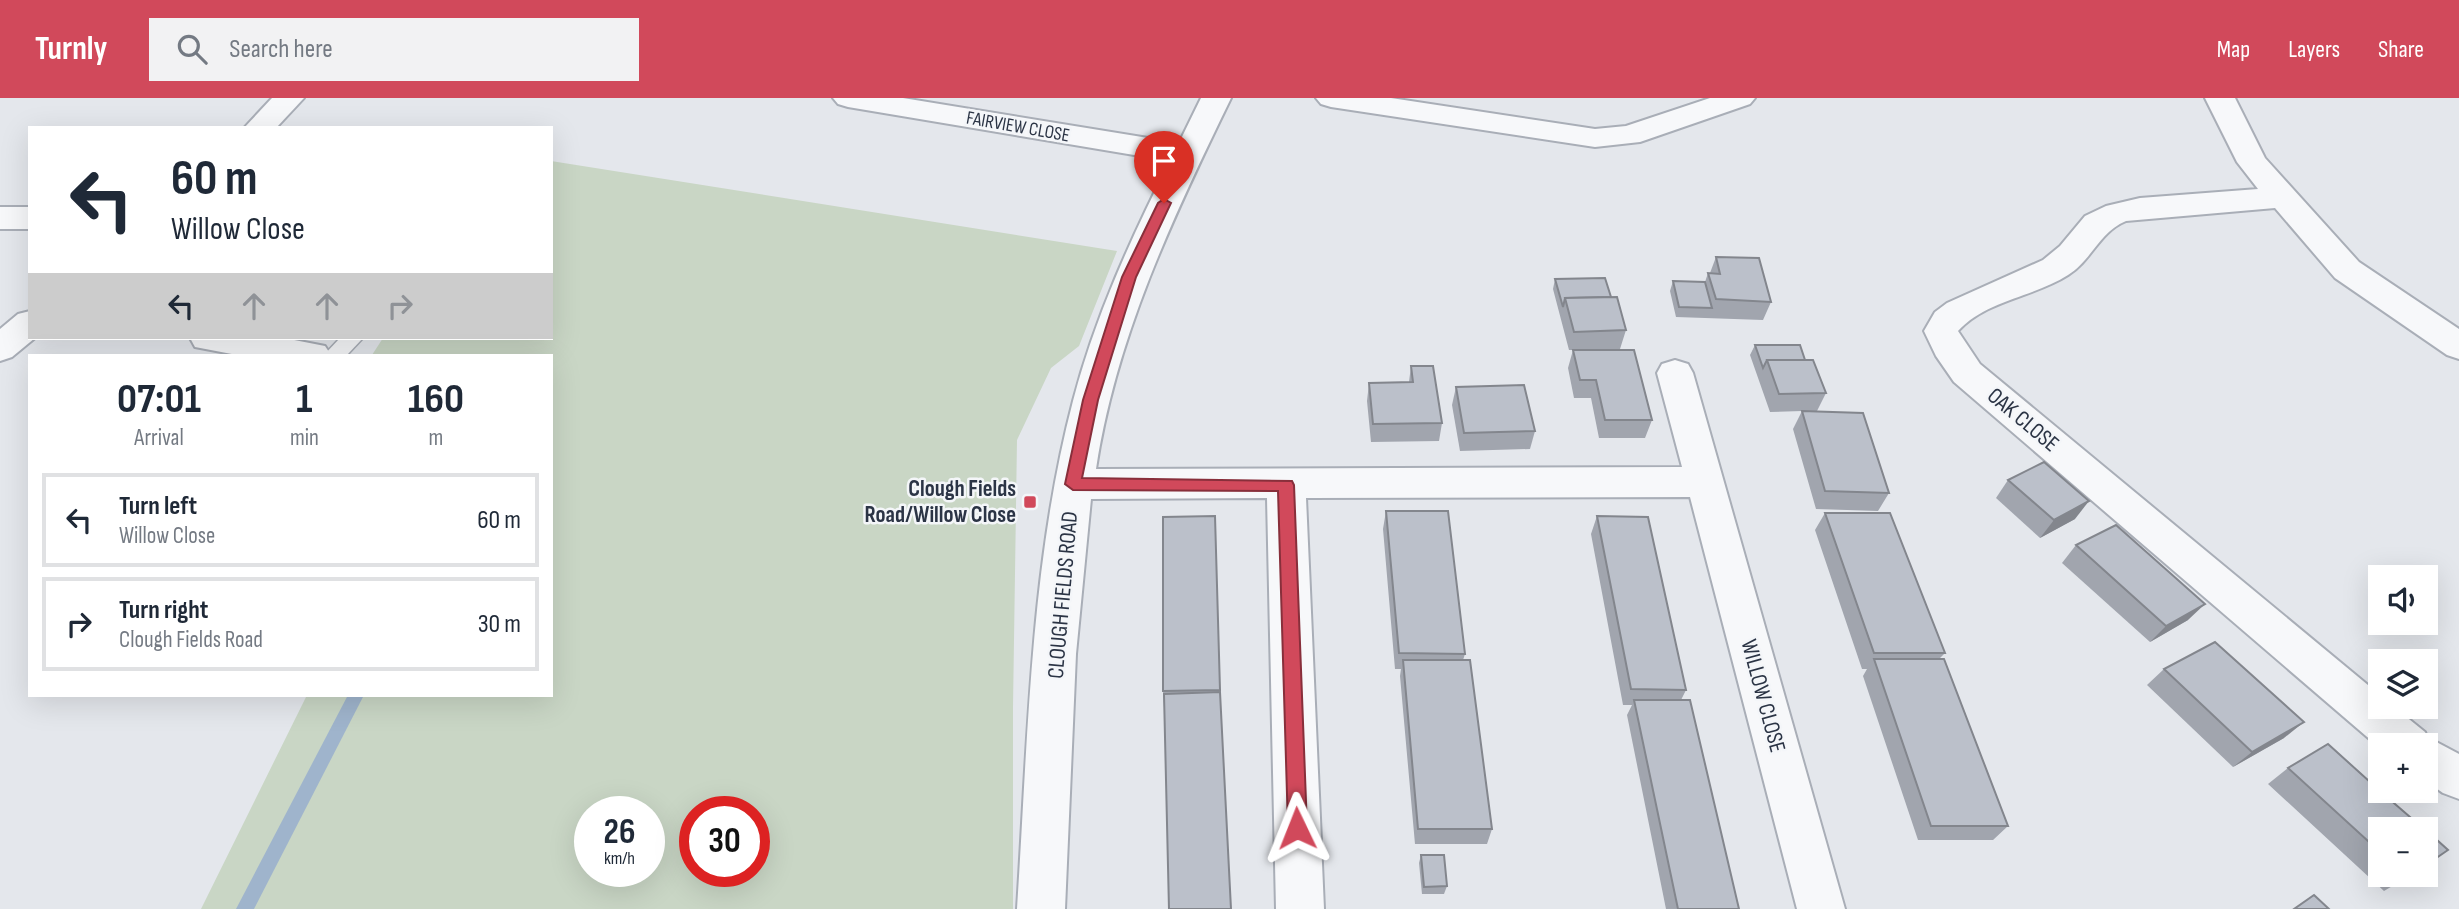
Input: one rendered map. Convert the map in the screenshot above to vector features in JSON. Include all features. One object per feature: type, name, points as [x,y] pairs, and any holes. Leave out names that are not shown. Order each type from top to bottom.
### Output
[{"type":"street","points":[[261,126],[289,98]]},
{"type":"street","name":"FAIRVIEW CLOSE","points":[[848,98],[1188,154]]},
{"type":"street","name":"CLOUGH FIELDS ROAD","points":[[1041,909],[1060,591],[1073,484],[1091,400],[1129,277],[1216,98]]},
{"type":"street","points":[[1331,98],[1595,138],[1629,135],[1740,98]]},
{"type":"street","points":[[2220,98],[2252,162],[2347,270],[2459,346]]},
{"type":"street","name":"OAK CLOSE","points":[[2281,197],[2141,209],[2108,216],[2087,230],[2069,258],[2056,267],[1969,305],[1944,321],[1941,331],[1967,373],[2394,733]]},
{"type":"street","points":[[0,218],[28,218]]},
{"type":"street","points":[[0,348],[28,325]]},
{"type":"street","points":[[219,340],[307,354]]},
{"type":"street","name":"WILLOW CLOSE","points":[[1675,373],[1821,909]]},
{"type":"street","points":[[1073,484],[1705,482]]},
{"type":"street","points":[[1286,485],[1300,909]]},
{"type":"street","points":[[2438,765],[2459,779]]},
{"type":"lane","points":[[335,354],[351,340]]},
{"type":"green space","points":[[553,161],[1117,251],[1079,346],[1051,368],[1017,440],[1013,909],[201,909],[306,697],[553,697],[553,354],[373,354],[382,340],[553,340]]},
{"type":"building","points":[[1716,257],[1759,258],[1771,302],[1716,299],[1708,273],[1720,274]]},
{"type":"building","points":[[1605,278],[1611,297],[1565,298],[1563,307],[1555,279]]},
{"type":"building","points":[[1673,281],[1705,282],[1712,308],[1679,307]]},
{"type":"building","points":[[1617,297],[1626,330],[1574,332],[1565,298]]},
{"type":"building","points":[[1755,345],[1800,345],[1805,360],[1767,360],[1763,368]]},
{"type":"building","points":[[1573,350],[1634,350],[1652,420],[1605,420],[1596,380],[1580,380]]},
{"type":"building","points":[[1767,360],[1813,360],[1826,393],[1779,394]]},
{"type":"building","points":[[1411,366],[1433,366],[1442,423],[1373,424],[1369,383],[1413,382]]},
{"type":"building","points":[[1524,385],[1535,431],[1464,433],[1456,387]]},
{"type":"building","points":[[1802,411],[1863,413],[1889,493],[1825,491]]},
{"type":"building","points":[[2044,462],[2089,501],[2054,520],[2008,480]]},
{"type":"building","points":[[1386,511],[1448,511],[1465,654],[1399,653]]},
{"type":"building","points":[[1825,513],[1890,513],[1945,653],[1874,653]]},
{"type":"building","points":[[1215,516],[1220,690],[1163,691],[1163,517]]},
{"type":"building","points":[[1597,516],[1648,517],[1686,690],[1631,689]]},
{"type":"building","points":[[2116,525],[2205,604],[2166,626],[2076,545]]},
{"type":"building","points":[[2215,642],[2304,722],[2252,752],[2164,669]]},
{"type":"building","points":[[1874,659],[1944,659],[2008,826],[1931,826]]},
{"type":"building","points":[[1403,660],[1470,660],[1492,829],[1418,829]]},
{"type":"building","points":[[1220,692],[1231,909],[1169,909],[1164,694]]},
{"type":"building","points":[[1634,700],[1690,700],[1739,909],[1678,909]]},
{"type":"building","points":[[2328,744],[2368,780],[2368,803],[2394,803],[2410,817],[2368,817],[2368,841],[2288,768]]},
{"type":"building","points":[[2438,841],[2448,850],[2438,857]]},
{"type":"building","points":[[1421,855],[1444,855],[1447,886],[1424,887]]},
{"type":"building","points":[[2314,895],[2329,909],[2294,909]]},
{"type":"waterway","points":[[245,909],[355,697]]},
{"type":"place","name":"Clough Fields Road/Willow Close","points":[[1030,502]]},
{"type":"route","points":[[1164,203],[1129,277],[1091,400],[1073,484],[1286,485],[1297,828]]}]
